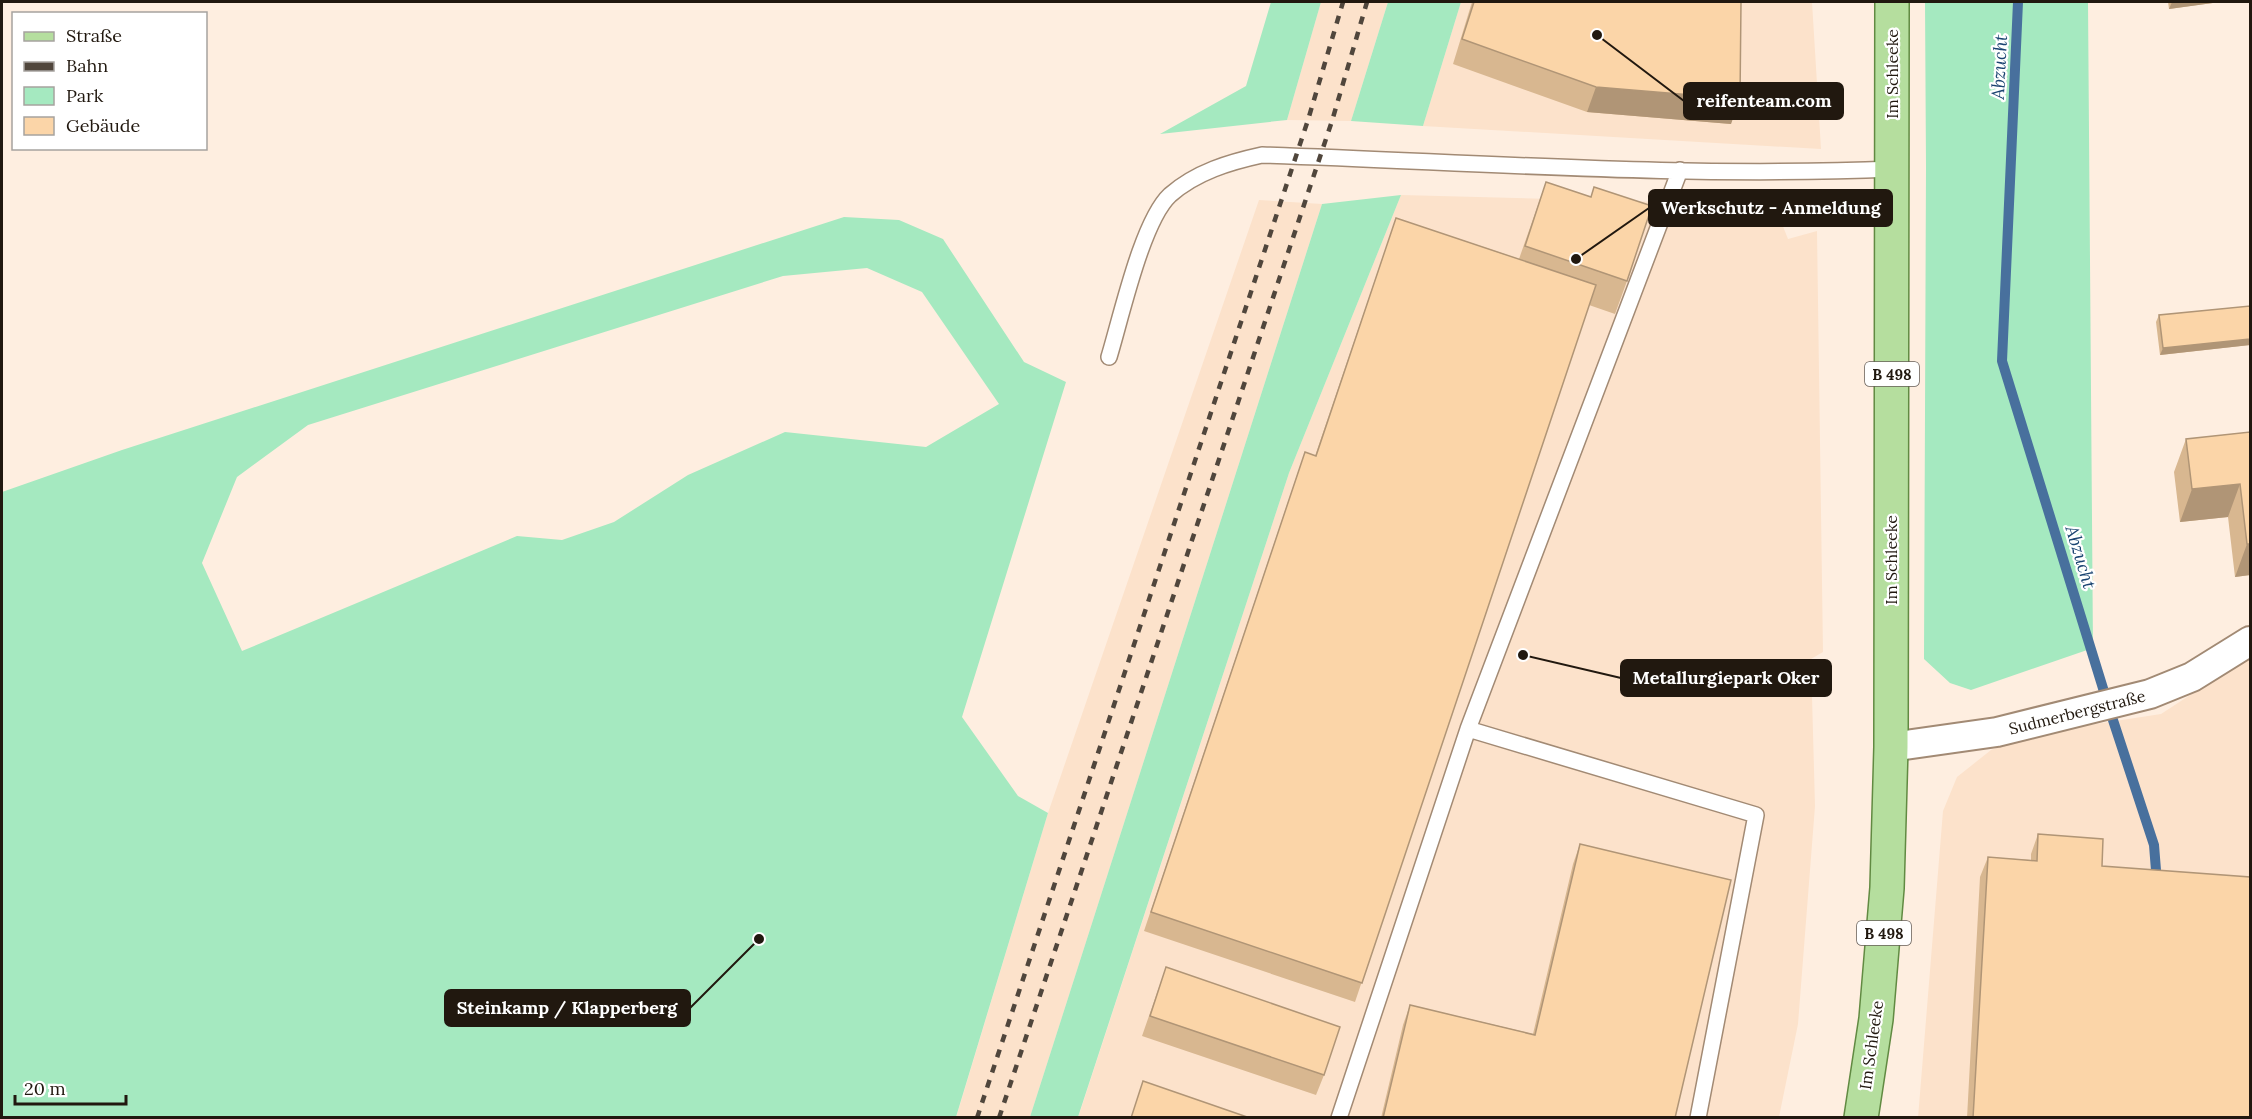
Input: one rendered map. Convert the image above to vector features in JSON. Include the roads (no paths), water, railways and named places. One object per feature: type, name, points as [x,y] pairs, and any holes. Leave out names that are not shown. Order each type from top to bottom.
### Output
[{"type":"main road","name":"Im Schleeke","points":[[1861,1118],[1876,1019],[1887,888],[1891,747],[1892,2]]},
{"type":"street","name":"Sudmerbergstraße","points":[[1891,747],[1997,732],[2150,694],[2192,677],[2250,641]]},
{"type":"lane","points":[[1109,357],[1147,231],[1169,196],[1198,176],[1230,162],[1262,154],[1680,170],[1783,172],[1893,169]]},
{"type":"lane","points":[[1339,1118],[1468,729],[1680,170]]},
{"type":"lane","points":[[1468,729],[1756,815],[1698,1118]]},
{"type":"waterway","name":"Abzucht","points":[[2018,2],[2002,361],[2110,711],[2154,845],[2157,883]]},
{"type":"railway","points":[[977,1118],[1308,120],[1343,2]]},
{"type":"railway","points":[[999,1118],[1332,121],[1367,2]]},
{"type":"place","name":"reifenteam.com","points":[[1597,35]]},
{"type":"place","name":"Werkschutz - Anmeldung","points":[[1576,259]]},
{"type":"place","name":"Metallurgiepark Oker","points":[[1523,655]]},
{"type":"place","name":"Steinkamp / Klapperberg","points":[[759,939]]}]
